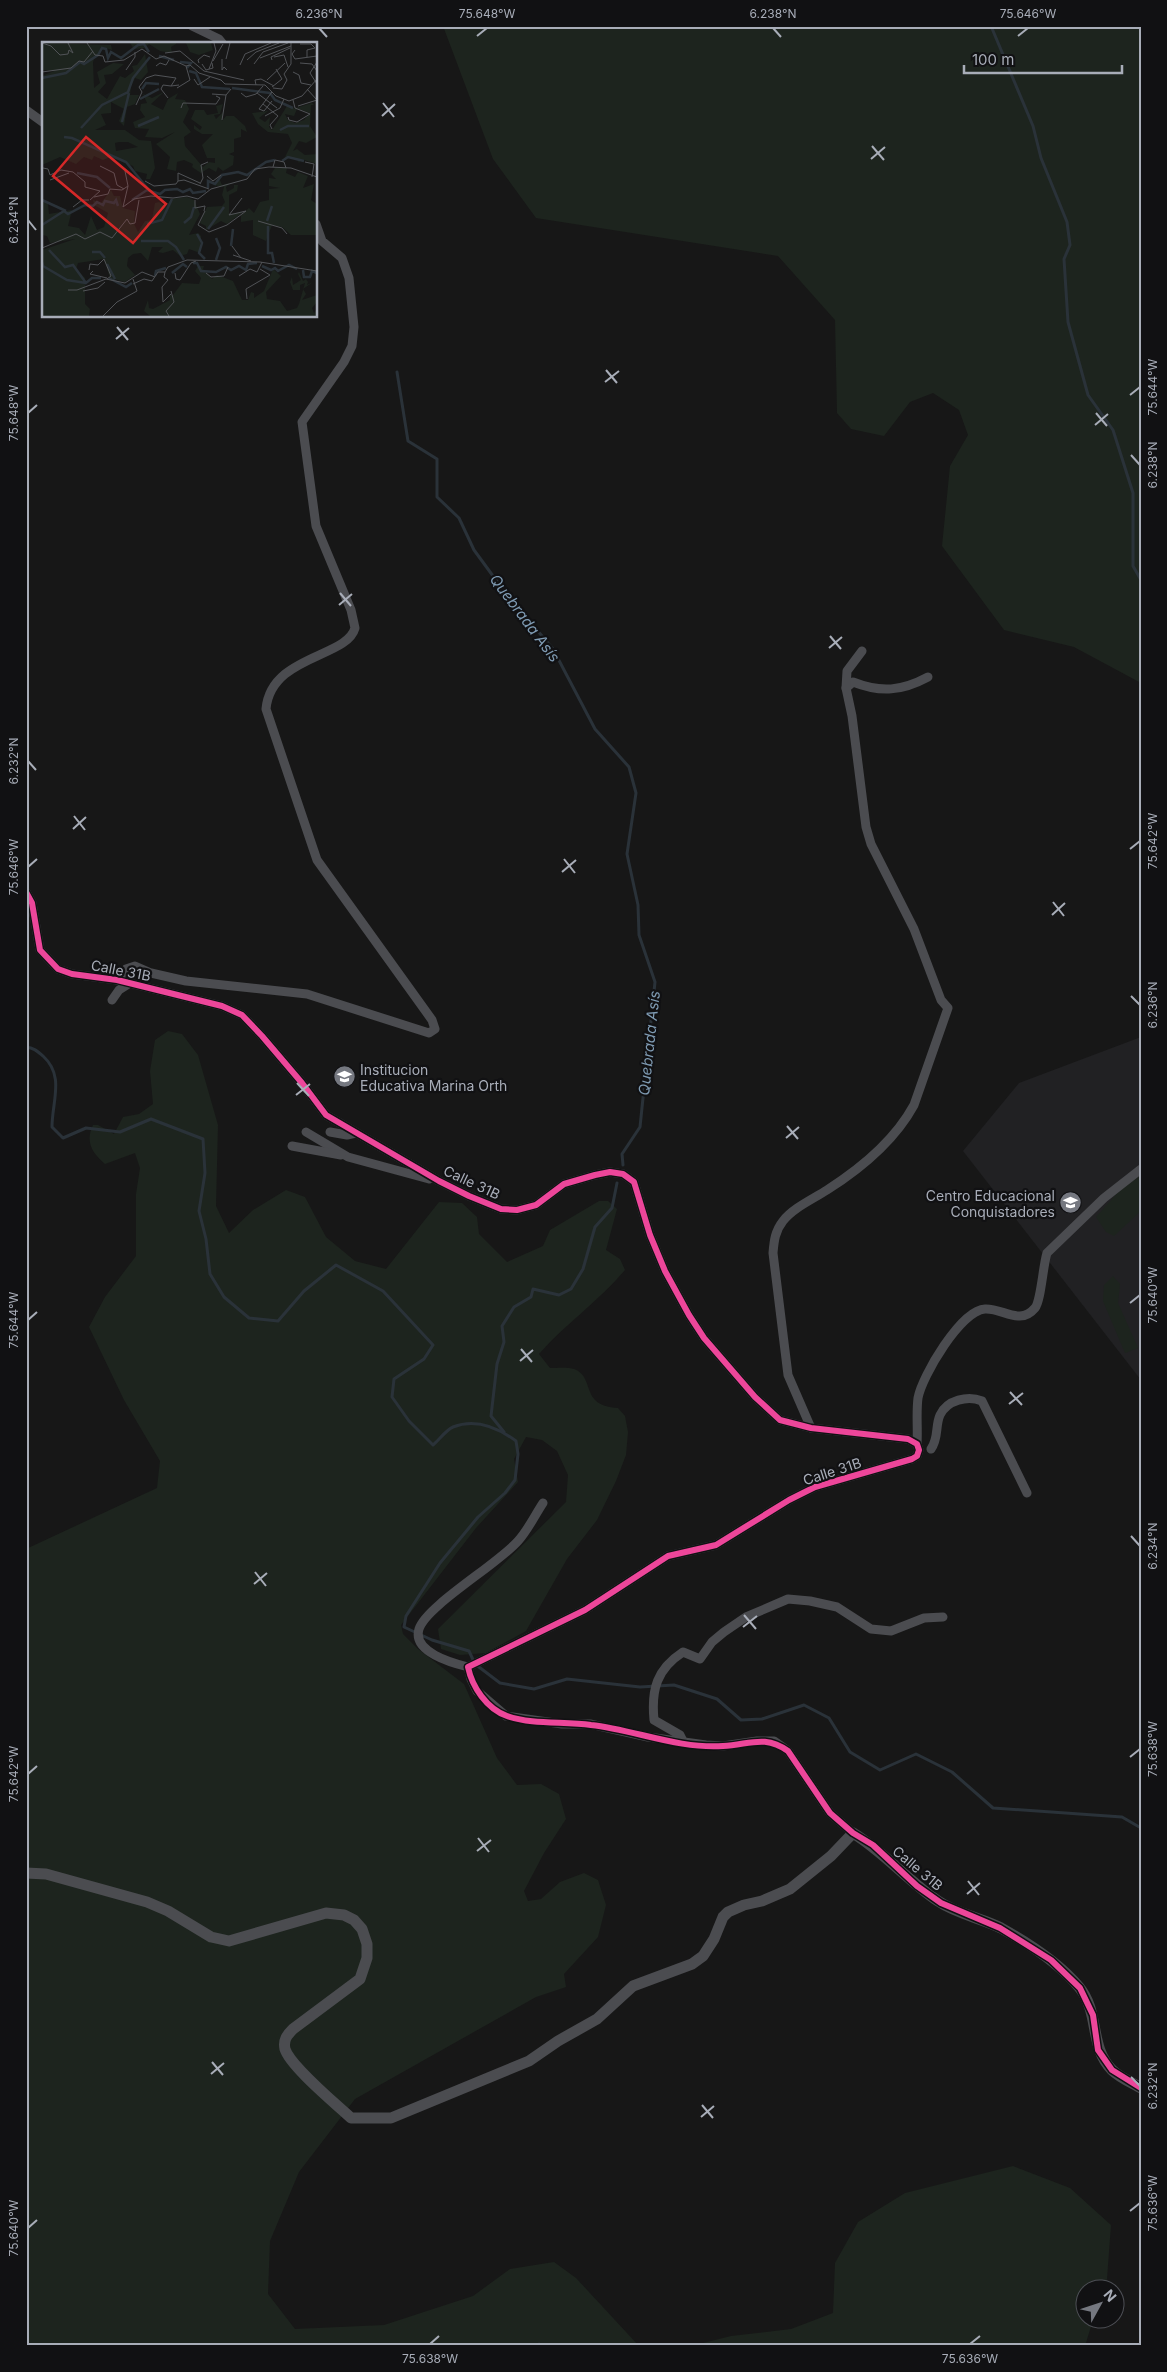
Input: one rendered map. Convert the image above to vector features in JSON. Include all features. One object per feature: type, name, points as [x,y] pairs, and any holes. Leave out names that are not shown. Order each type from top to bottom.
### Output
[{"type":"street","points":[[192,26],[208,32],[221,42]]},
{"type":"street","points":[[26,110],[42,122]]},
{"type":"street","points":[[117,980],[126,969],[135,966],[151,973],[186,981],[307,994],[429,1034],[435,1029],[432,1020],[317,860],[266,709],[269,692],[281,678],[292,669],[347,640],[355,628],[351,610],[316,526],[302,422],[344,362],[352,346],[353,307],[349,278],[342,258],[319,239]]},
{"type":"street","points":[[811,1428],[788,1375],[773,1253],[774,1236],[783,1221],[847,1177],[890,1137],[908,1116],[914,1105],[948,1008],[941,1000],[914,929],[871,844],[860,794],[852,716],[846,688],[847,671],[862,651]]},
{"type":"street","points":[[846,688],[853,682],[869,688],[887,690],[917,683],[928,678]]},
{"type":"street","name":"Calle 31B","points":[[26,892],[32,903],[40,950],[50,963],[58,969],[72,974],[117,980],[222,1006],[242,1016],[285,1063],[326,1115],[439,1181],[500,1210],[517,1210],[536,1205],[564,1184],[595,1174],[610,1172],[623,1174],[634,1182],[650,1235],[665,1270],[704,1338],[755,1397],[780,1420],[811,1428],[908,1438],[917,1444],[919,1450],[917,1456],[912,1459],[815,1487],[789,1500],[716,1545],[668,1556],[585,1610],[500,1653],[472,1664],[477,1691],[506,1716],[562,1724],[590,1724],[684,1743],[723,1746],[757,1741],[779,1744],[788,1750],[830,1813],[853,1833],[873,1845],[917,1886],[941,1903],[1000,1928],[1051,1960],[1080,1988],[1093,2016],[1098,2050],[1112,2070],[1141,2088]]},
{"type":"street","points":[[112,1000],[119,990],[130,983]]},
{"type":"street","points":[[306,1132],[348,1157]]},
{"type":"street","points":[[330,1132],[347,1135],[356,1133]]},
{"type":"street","points":[[292,1146],[348,1157],[439,1181]]},
{"type":"street","points":[[917,1444],[920,1391],[941,1352],[957,1328],[970,1315],[985,1309],[1017,1317],[1028,1314],[1036,1307],[1043,1264],[1047,1252],[1104,1198],[1141,1169]]},
{"type":"street","points":[[931,1450],[938,1434],[941,1413],[960,1399],[970,1397],[982,1401],[1027,1493]]},
{"type":"street","points":[[472,1664],[430,1653],[418,1634],[424,1619],[435,1607],[479,1576],[518,1541],[543,1502]]},
{"type":"street","points":[[684,1743],[680,1735],[654,1720],[653,1700],[656,1683],[669,1661],[683,1652],[700,1659],[712,1642],[746,1617],[788,1599],[810,1601],[837,1607],[871,1629],[891,1631],[924,1618],[943,1617]]},
{"type":"street","points":[[26,1873],[46,1874],[147,1902],[211,1937],[229,1940],[326,1913],[344,1915],[354,1920],[362,1929],[367,1944],[367,1958],[360,1979],[293,2029],[286,2037],[284,2048],[295,2064],[351,2118],[390,2118],[529,2061],[558,2041],[597,2019],[633,1986],[692,1964],[703,1956],[714,1939],[723,1917],[728,1912],[744,1904],[762,1901],[790,1889],[831,1856],[853,1833]]},
{"type":"shaded area","points":[[443,26],[1141,26],[1141,683],[1074,647],[1004,630],[942,546],[950,466],[968,435],[959,410],[933,393],[910,402],[884,436],[851,429],[837,413],[835,320],[778,256],[536,218],[493,159]]},
{"type":"shaded area","points":[[168,1031],[182,1034],[198,1055],[218,1125],[216,1206],[229,1233],[253,1210],[286,1190],[305,1197],[326,1237],[355,1261],[386,1269],[439,1202],[462,1203],[477,1217],[479,1234],[507,1262],[543,1246],[550,1230],[599,1201],[608,1201],[617,1209],[606,1250],[620,1259],[625,1270],[539,1354],[550,1368],[572,1368],[581,1373],[593,1397],[598,1402],[606,1406],[618,1408],[625,1416],[628,1432],[626,1455],[597,1520],[567,1559],[526,1631],[486,1653],[460,1655],[441,1649],[438,1629],[566,1502],[568,1475],[557,1451],[542,1440],[526,1437],[514,1459],[518,1482],[476,1528],[401,1625],[403,1634],[418,1649],[464,1684],[497,1758],[517,1785],[541,1784],[559,1794],[566,1819],[544,1853],[524,1891],[528,1901],[541,1899],[560,1882],[584,1873],[598,1880],[606,1905],[598,1937],[564,1974],[566,1987],[536,1997],[355,2099],[299,2172],[270,2241],[268,2294],[295,2329],[384,2325],[473,2296],[510,2269],[554,2262],[576,2278],[639,2346],[26,2346],[26,1549],[157,1488],[160,1461],[124,1400],[89,1327],[105,1297],[136,1256],[136,1194],[140,1168],[135,1153],[105,1164],[93,1151],[90,1137],[93,1125],[98,1125],[114,1134],[123,1117],[139,1114],[153,1104],[150,1071],[155,1040]]},
{"type":"shaded area","name":"Centro Educacional Conquistadores","points":[[1141,1037],[1141,1380],[963,1151],[1019,1083]]},
{"type":"shaded area","points":[[1140,1176],[1141,1211],[1114,1236],[1106,1232],[1096,1217],[1120,1190]]},
{"type":"shaded area","points":[[1113,1276],[1120,1284],[1118,1303],[1138,1348],[1125,1353],[1103,1301],[1104,1285]]},
{"type":"shaded area","points":[[1013,2166],[1070,2188],[1111,2225],[1107,2280],[1074,2280],[1074,2330],[1090,2330],[1085,2346],[702,2346],[703,2343],[731,2336],[791,2329],[833,2313],[835,2263],[858,2222],[905,2193]]},
{"type":"waterway","points":[[991,26],[1033,126],[1041,158],[1067,222],[1070,245],[1064,259],[1068,322],[1088,395],[1113,430],[1133,493],[1133,566],[1141,580]]},
{"type":"waterway","name":"Quebrada Asís","points":[[397,372],[408,441],[437,459],[437,497],[459,518],[474,550],[504,591],[553,649],[595,729],[629,767],[636,793],[627,854],[638,905],[639,935],[655,982],[640,1127],[622,1154],[623,1165]]},
{"type":"waterway","points":[[26,1047],[37,1051],[43,1056],[54,1072],[56,1089],[52,1127],[63,1138],[86,1128],[120,1132],[151,1119],[203,1139],[205,1173],[199,1211],[206,1239],[210,1274],[224,1297],[249,1318],[278,1321],[304,1291],[336,1265],[383,1291],[433,1345],[424,1359],[394,1379],[392,1397],[409,1421],[433,1445],[450,1428],[470,1423],[494,1428],[516,1441],[518,1454],[515,1480],[505,1493],[478,1517],[440,1563],[406,1616],[404,1627],[432,1640],[469,1651],[475,1664],[500,1683],[534,1689],[567,1679],[640,1687],[674,1685],[717,1699],[741,1720],[762,1719],[804,1705],[829,1718],[850,1752],[880,1770],[916,1754],[952,1772],[993,1808],[1122,1817],[1141,1828]]},
{"type":"waterway","name":"Quebrada Asís","points":[[504,1432],[491,1416],[497,1364],[504,1342],[502,1326],[514,1307],[531,1297],[533,1289],[559,1295],[571,1289],[583,1269],[595,1227],[612,1208],[617,1183]]},
{"type":"cycle path","points":[[26,892],[32,903],[40,950],[58,969],[72,974],[117,980],[222,1006],[242,1015],[302,1083],[326,1115],[439,1181],[469,1196],[501,1209],[517,1210],[536,1205],[564,1184],[610,1172],[623,1174],[634,1182],[650,1235],[665,1271],[689,1315],[704,1338],[755,1397],[780,1420],[811,1428],[908,1439],[917,1444],[919,1450],[917,1456],[912,1459],[815,1487],[789,1500],[716,1545],[668,1556],[585,1610],[468,1667],[470,1675],[487,1703],[500,1713],[517,1719],[607,1727],[690,1745],[723,1746],[764,1742],[771,1743],[788,1751],[830,1813],[853,1833],[873,1845],[917,1886],[941,1903],[1000,1928],[1051,1960],[1080,1988],[1093,2015],[1098,2050],[1112,2070],[1141,2088]]},
{"type":"place","name":"Institucion Educativa Marina Orth","points":[[344,1077]]},
{"type":"place","name":"Centro Educacional Conquistadores","points":[[1071,1203]]}]
